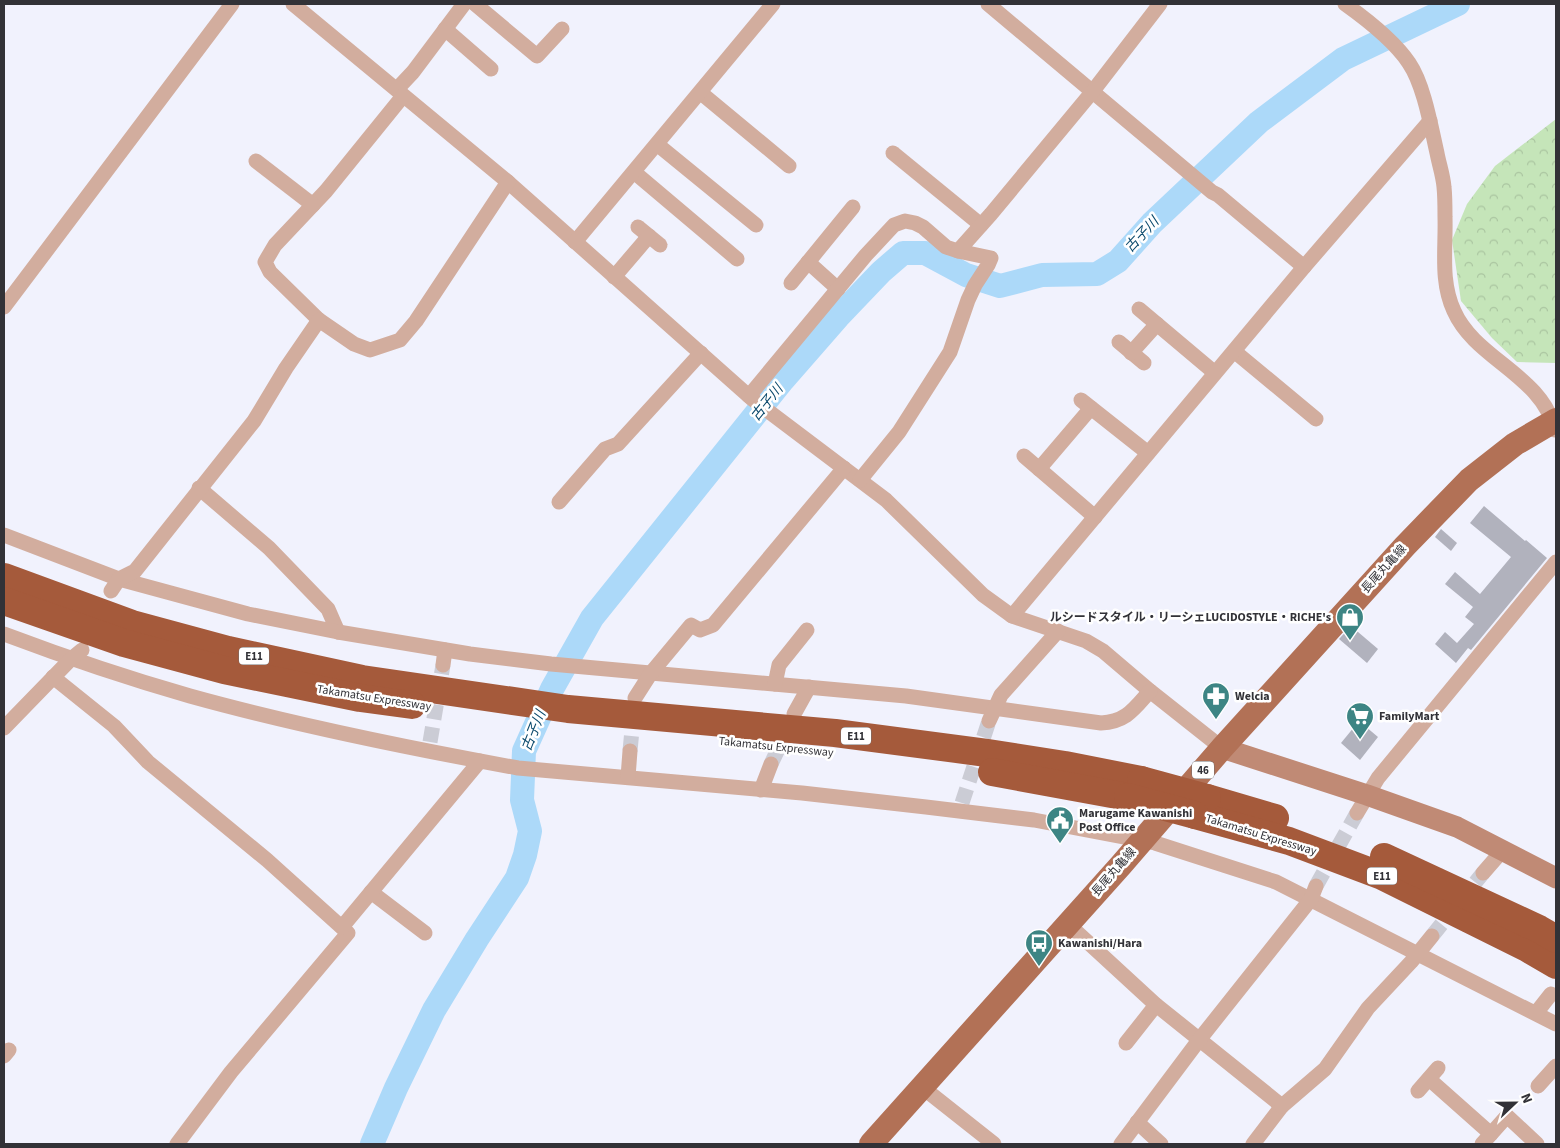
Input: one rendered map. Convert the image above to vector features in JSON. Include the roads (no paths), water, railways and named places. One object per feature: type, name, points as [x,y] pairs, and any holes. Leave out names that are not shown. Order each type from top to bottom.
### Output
[{"type":"highway","name":"Takamatsu Expressway","points":[[4,577],[132,624],[228,650],[511,710]]},
{"type":"highway","name":"Takamatsu Expressway","points":[[4,601],[124,643],[224,670],[360,698],[511,710],[567,717],[835,734],[1055,764],[1134,789],[1201,806],[1293,824],[1389,858],[1556,939]]},
{"type":"highway","name":"Takamatsu Expressway","points":[[1201,806],[1382,876],[1527,948],[1556,965]]},
{"type":"main road","name":"長尾丸亀線","points":[[871,1144],[1222,748],[1405,546],[1469,480],[1515,444],[1555,425]]},
{"type":"street","points":[[4,307],[232,4]]},
{"type":"street","points":[[293,4],[508,182],[750,397],[886,500],[983,595],[1012,616],[1086,640],[1103,651],[1222,748],[1367,794],[1456,827],[1556,878]]},
{"type":"street","points":[[464,4],[413,72],[350,162],[275,245],[265,262],[270,272],[319,320],[354,344],[370,350],[400,340],[416,320],[508,182]]},
{"type":"street","points":[[475,4],[537,56],[562,29]]},
{"type":"street","points":[[575,242],[658,145],[773,4]]},
{"type":"street","points":[[988,4],[1304,267]]},
{"type":"street","points":[[958,251],[1093,91],[1160,4]]},
{"type":"street","points":[[1346,4],[1377,29],[1402,54],[1410,64],[1419,83],[1430,120],[1444,187],[1444,275],[1454,312],[1479,344],[1536,392],[1555,425]]},
{"type":"street","points":[[445,29],[492,69]]},
{"type":"street","points":[[701,93],[789,166]]},
{"type":"street","points":[[1012,616],[1304,267],[1430,120]]},
{"type":"street","points":[[658,145],[756,225]]},
{"type":"street","points":[[893,153],[981,225]]},
{"type":"street","points":[[256,161],[313,205]]},
{"type":"street","points":[[634,172],[737,259]]},
{"type":"street","points":[[791,283],[854,207]]},
{"type":"street","points":[[750,397],[838,289],[894,225],[905,221],[915,223],[923,227],[946,247],[991,258],[968,300],[950,352],[899,432],[860,480]]},
{"type":"street","points":[[614,277],[649,236]]},
{"type":"street","points":[[808,262],[838,289]]},
{"type":"street","points":[[1139,309],[1215,373]]},
{"type":"street","points":[[115,585],[135,571],[254,421],[286,368],[319,320]]},
{"type":"street","points":[[1131,352],[1157,324]]},
{"type":"street","points":[[1119,342],[1144,363]]},
{"type":"street","points":[[1234,351],[1316,418]]},
{"type":"street","points":[[559,502],[605,450],[618,444],[701,353]]},
{"type":"street","points":[[1038,469],[1086,404],[1148,453]]},
{"type":"street","points":[[1024,456],[1095,517]]},
{"type":"street","points":[[635,698],[651,673],[691,625],[700,630],[713,625],[844,468]]},
{"type":"street","points":[[199,488],[269,548],[328,609],[338,632]]},
{"type":"street","points":[[4,536],[115,585],[338,632],[444,658],[551,664],[906,696],[992,715],[1101,723],[1112,723],[1122,719],[1150,691]]},
{"type":"street","points":[[1357,813],[1378,778],[1556,562]]},
{"type":"street","points":[[775,684],[779,665],[807,630]]},
{"type":"street","points":[[992,715],[1001,695],[1058,631]]},
{"type":"street","points":[[4,634],[76,654],[190,696],[318,728],[429,747],[480,762],[518,768],[962,807],[1155,843],[1313,892],[1418,954],[1556,1024]]},
{"type":"street","points":[[4,728],[76,654]]},
{"type":"street","points":[[53,677],[114,726],[148,762],[267,860],[348,933],[230,1072],[177,1144]]},
{"type":"street","points":[[794,714],[808,687]]},
{"type":"street","points":[[628,777],[630,751]]},
{"type":"street","points":[[342,927],[480,762]]},
{"type":"street","points":[[761,790],[771,764]]},
{"type":"street","points":[[1483,873],[1503,850]]},
{"type":"street","points":[[370,892],[426,934]]},
{"type":"street","points":[[1121,1144],[1198,1040],[1313,892]]},
{"type":"street","points":[[1068,924],[1156,1005],[1282,1106]]},
{"type":"street","points":[[1253,1144],[1282,1106],[1325,1069],[1368,1008],[1432,936]]},
{"type":"street","points":[[1536,1013],[1551,994]]},
{"type":"street","points":[[1126,1043],[1156,1005]]},
{"type":"street","points":[[1538,1086],[1556,1066]]},
{"type":"street","points":[[1418,1090],[1434,1074],[1486,1139],[1507,1116],[1532,1143]]},
{"type":"street","points":[[922,1087],[994,1144]]},
{"type":"street","points":[[1137,1122],[1161,1144]]},
{"type":"waterway","name":"古子川","points":[[372,1144],[396,1088],[434,1010],[517,878],[525,855],[530,831],[522,800],[524,751],[552,689],[592,618],[783,380],[838,317],[881,272],[903,253],[925,253],[966,275],[1000,286],[1042,275],[1097,274],[1118,261],[1152,223],[1259,122],[1343,59],[1458,4]]},
{"type":"tunnel","points":[[430,742],[443,665]]},
{"type":"tunnel","points":[[630,751],[634,709]]},
{"type":"tunnel","points":[[962,803],[989,721]]},
{"type":"tunnel","points":[[771,764],[790,724]]},
{"type":"tunnel","points":[[1316,886],[1357,813]]},
{"type":"tunnel","points":[[1432,936],[1483,873]]},
{"type":"place","name":"ルシードスタイル・リーシェLUCIDOSTYLE・RICHE's","points":[[1350,641]]},
{"type":"place","name":"Welcia","points":[[1216,720]]},
{"type":"place","name":"FamilyMart","points":[[1360,740]]},
{"type":"place","name":"Marugame Kawanishi Post Office","points":[[1060,844]]},
{"type":"place","name":"Kawanishi/Hara","points":[[1039,967]]}]
